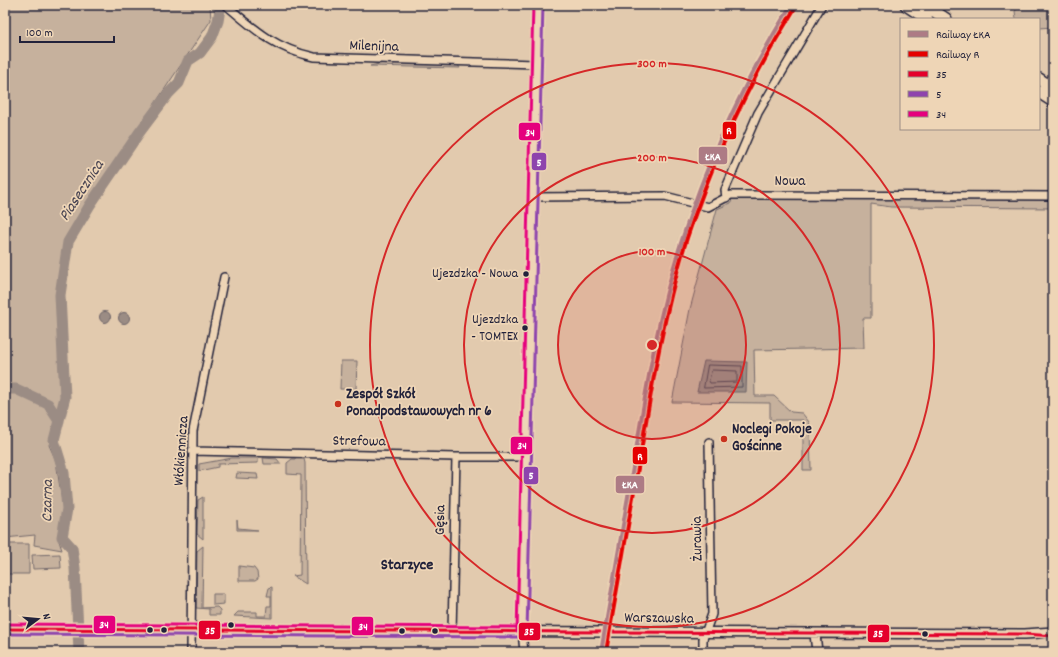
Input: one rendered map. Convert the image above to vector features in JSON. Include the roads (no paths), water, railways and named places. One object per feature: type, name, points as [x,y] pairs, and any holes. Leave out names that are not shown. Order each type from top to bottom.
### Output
[{"type":"highway","points":[[906,5],[926,18]]},
{"type":"highway","points":[[925,5],[944,18]]},
{"type":"highway","points":[[1040,80],[1053,88]]},
{"type":"highway","points":[[1040,93],[1053,101]]},
{"type":"main road","points":[[522,632],[525,457],[538,5]]},
{"type":"main road","name":"Warszawska","points":[[5,629],[191,629],[704,634],[1025,634],[1053,632]]},
{"type":"main road","points":[[815,634],[817,652]]},
{"type":"main road","name":"Warszawska","points":[[1025,634],[1053,636]]},
{"type":"street","name":"Milenijna","points":[[226,5],[266,38],[283,48],[314,57],[536,64]]},
{"type":"street","points":[[726,198],[725,190],[758,113],[822,5]]},
{"type":"street","name":"Nowa","points":[[532,197],[665,196],[708,207],[731,195],[1053,196]]},
{"type":"street","name":"Włókiennicza","points":[[191,652],[193,431],[224,277]]},
{"type":"street","name":"Żurawia","points":[[703,652],[704,634],[712,614],[708,442]]},
{"type":"street","name":"Strefowa","points":[[192,450],[456,457],[525,457]]},
{"type":"street","name":"Gęsia","points":[[452,632],[456,457]]},
{"type":"street","points":[[522,632],[524,652]]},
{"type":"water","points":[[105,311],[109,313],[111,317],[109,321],[105,323],[101,321],[99,317],[101,313]]},
{"type":"water","points":[[124,312],[128,314],[130,318],[128,322],[124,324],[120,322],[118,318],[120,314]]},
{"type":"water","points":[[704,361],[747,362],[746,392],[697,392]]},
{"type":"waterway","name":"Piasecznica","points":[[79,652],[75,568],[72,548],[62,537],[67,509],[64,473],[54,440],[65,397],[60,295],[68,242],[90,205],[139,133],[169,93],[179,83],[188,61],[200,53],[212,37],[218,21],[220,9]]},
{"type":"waterway","points":[[5,389],[16,389],[48,404],[59,421]]},
{"type":"rail line","name":"ŁKA","points":[[601,652],[650,369],[661,316],[675,263],[693,206],[730,118],[759,61],[791,5]]},
{"type":"rail line","name":"R","points":[[606,652],[655,370],[679,264],[709,178],[734,120],[763,63],[795,8]]},
{"type":"place","name":"Ujezdzka - Nowa","points":[[526,274]]},
{"type":"place","name":"Ujezdzka - TOMTEX","points":[[525,328]]},
{"type":"place","name":"Zespół Szkół Ponadpodstawowych nr 6","points":[[338,404]]},
{"type":"place","name":"Noclegi Pokoje Gościnne","points":[[724,439]]},
{"type":"district","name":"Starzyce","points":[[407,565]]},
{"type":"water label","name":"Czarna","points":[[48,501]]}]
